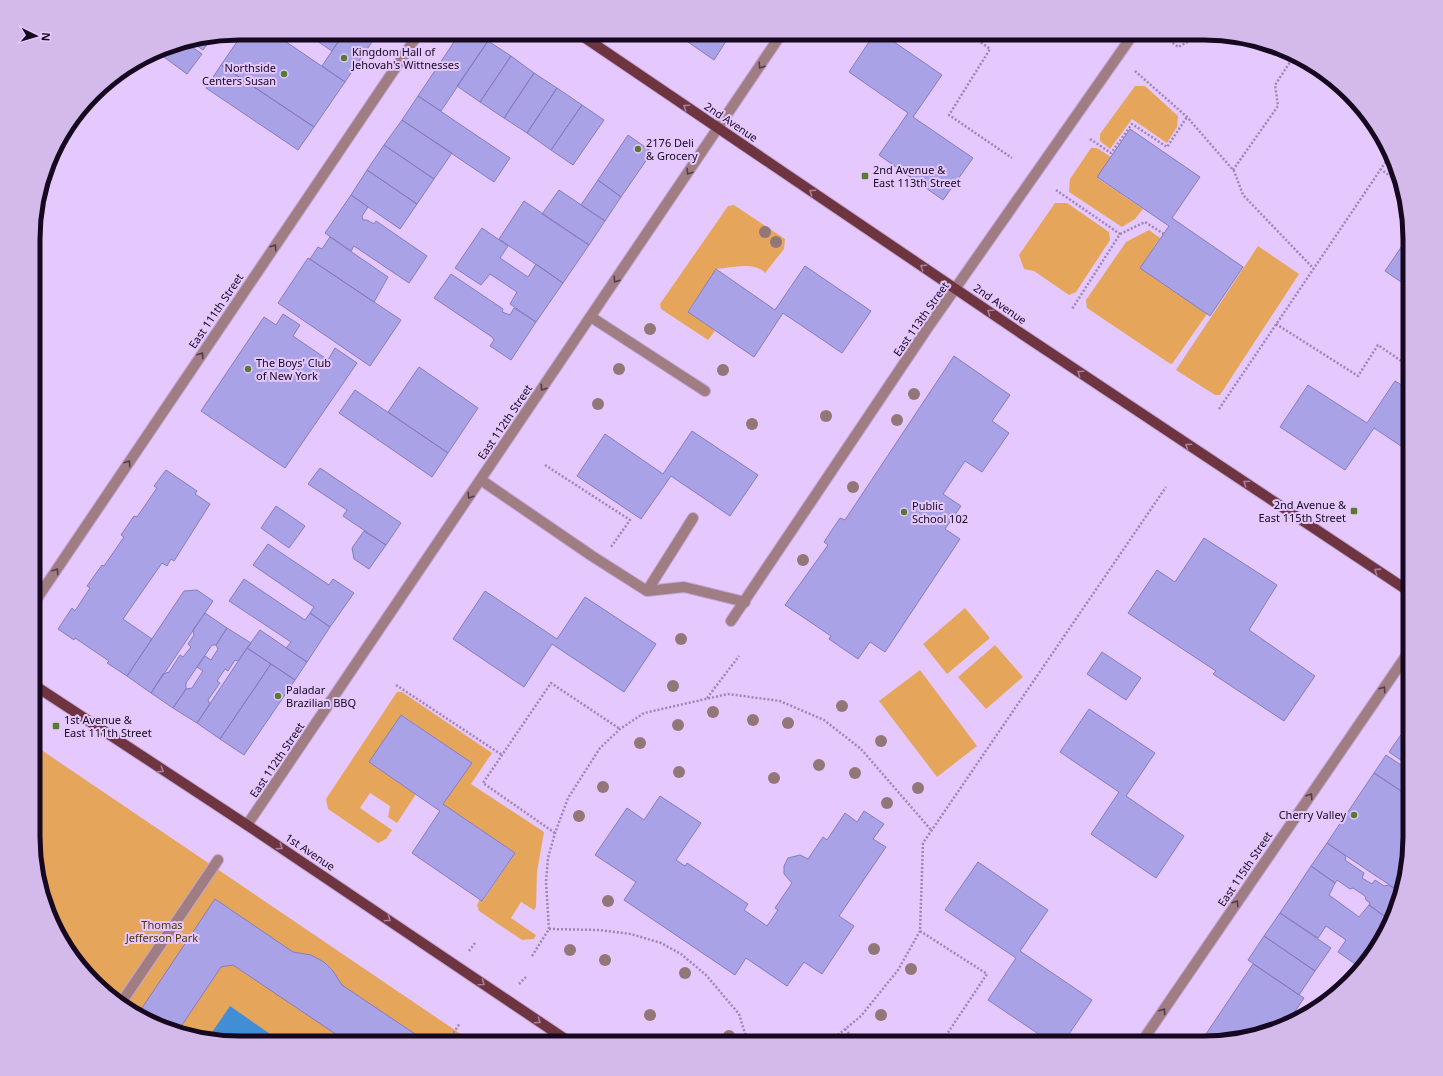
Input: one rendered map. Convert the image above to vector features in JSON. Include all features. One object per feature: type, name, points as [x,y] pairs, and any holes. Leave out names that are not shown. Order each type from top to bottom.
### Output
[{"type":"main road","name":"2nd Avenue","points":[[588,40],[1180,440],[1403,587]]},
{"type":"main road","name":"1st Avenue","points":[[40,689],[248,825],[561,1036]]},
{"type":"street","name":"East 111th Street","points":[[40,594],[414,40]]},
{"type":"street","name":"East 112th Street","points":[[248,825],[777,40]]},
{"type":"street","name":"East 113th Street","points":[[731,621],[956,289],[1129,40]]},
{"type":"street","points":[[591,317],[705,391]]},
{"type":"street","points":[[481,480],[592,556],[647,591],[684,587],[744,602]]},
{"type":"street","points":[[647,591],[693,518]]},
{"type":"street","name":"East 115th Street","points":[[1146,1036],[1403,660]]},
{"type":"street","points":[[124,999],[218,860]]},
{"type":"path","points":[[978,40],[990,49],[949,115],[1012,158]]},
{"type":"path","points":[[1169,40],[1178,47],[1192,40]]},
{"type":"path","points":[[1233,170],[1278,106],[1274,85],[1291,60]]},
{"type":"path","points":[[1135,71],[1187,117],[1233,170],[1243,195],[1313,268]]},
{"type":"path","points":[[1090,139],[1111,153],[1132,124],[1167,146],[1187,117]]},
{"type":"path","points":[[1219,409],[1387,160]]},
{"type":"path","points":[[1380,169],[1393,178]]},
{"type":"path","points":[[1056,190],[1120,234]]},
{"type":"path","points":[[1072,308],[1120,234],[1145,222],[1164,234]]},
{"type":"path","points":[[1276,324],[1358,376],[1378,345],[1403,362]]},
{"type":"path","points":[[545,465],[630,520],[609,550]]},
{"type":"path","points":[[837,1036],[861,1016],[898,970],[920,931],[923,843],[1166,487]]},
{"type":"path","points":[[707,699],[738,656]]},
{"type":"path","points":[[555,833],[483,783],[551,683],[620,729]]},
{"type":"path","points":[[396,685],[502,755]]},
{"type":"path","points":[[532,956],[549,929],[546,882],[548,858],[555,833],[568,798],[600,748],[620,729],[644,713],[728,694],[780,701],[824,720],[861,749],[932,831]]},
{"type":"path","points":[[549,929],[599,930],[631,934],[661,943],[681,954],[706,974],[739,1014],[746,1036]]},
{"type":"path","points":[[920,931],[987,974],[946,1036]]},
{"type":"path","points":[[469,951],[476,943]]},
{"type":"path","points":[[519,984],[526,977]]},
{"type":"path","points":[[452,1036],[460,1023]]},
{"type":"path","points":[[845,1029],[851,1036]]},
{"type":"green space","points":[[1135,86],[1145,86],[1178,116],[1177,127],[1167,143],[1132,119],[1110,149],[1100,141],[1100,134]]},
{"type":"green space","points":[[1091,148],[1097,148],[1111,157],[1097,178],[1143,209],[1135,219],[1122,227],[1069,192],[1070,179]]},
{"type":"green space","points":[[1055,203],[1067,203],[1109,232],[1110,240],[1076,292],[1069,295],[1034,271],[1024,269],[1019,255]]},
{"type":"green space","points":[[734,205],[785,239],[784,249],[765,273],[760,269],[749,266],[716,269],[688,311],[715,331],[708,340],[661,309],[660,304],[728,206]]},
{"type":"green space","points":[[1149,230],[1160,238],[1140,268],[1207,314],[1172,364],[1087,308],[1086,300],[1126,242]]},
{"type":"green space","points":[[1258,246],[1299,274],[1220,395],[1215,395],[1176,370]]},
{"type":"green space","points":[[965,608],[990,638],[947,674],[923,644]]},
{"type":"green space","points":[[995,645],[1023,677],[986,709],[958,677]]},
{"type":"green space","points":[[920,670],[977,746],[937,777],[879,701]]},
{"type":"green space","points":[[397,692],[402,692],[492,753],[471,784],[544,832],[537,872],[536,907],[534,910],[521,902],[511,918],[536,935],[534,939],[522,940],[479,911],[477,905],[480,899],[483,901],[515,853],[443,804],[471,763],[402,715],[369,762],[416,794],[397,823],[388,817],[390,806],[370,793],[360,808],[392,830],[386,839],[378,843],[328,809],[326,799]]},
{"type":"green space","name":"Thomas Jefferson Park","points":[[40,749],[464,1036],[226,1036],[200,1032],[163,1021],[118,995],[98,978],[81,958],[61,925],[51,901],[44,876],[40,850]]},
{"type":"water","points":[[230,1006],[273,1036],[226,1036],[211,1034]]},
{"type":"building","name":"Northside Centers Susan","points":[[238,40],[283,40],[345,82],[314,127],[221,65]]},
{"type":"building","points":[[316,40],[339,40],[332,51]]},
{"type":"building","name":"Kingdom Hall of Jehovah's Wittnesses","points":[[339,40],[373,40],[345,82],[322,66]]},
{"type":"building","points":[[455,40],[488,41],[441,111],[418,96]]},
{"type":"building","points":[[685,40],[727,40],[714,60]]},
{"type":"building","points":[[870,40],[891,40],[942,75],[913,117],[973,158],[943,200],[879,155],[908,113],[849,72]]},
{"type":"building","points":[[488,41],[511,56],[480,102],[457,86]]},
{"type":"building","points":[[209,43],[203,50],[196,45]]},
{"type":"building","points":[[191,46],[202,54],[187,74],[164,57],[166,54]]},
{"type":"building","points":[[511,56],[534,73],[504,118],[480,102]]},
{"type":"building","points":[[221,65],[314,127],[298,150],[206,88]]},
{"type":"building","points":[[534,73],[557,88],[527,133],[504,118]]},
{"type":"building","points":[[557,88],[582,105],[551,150],[527,133]]},
{"type":"building","points":[[418,96],[510,158],[494,182],[402,120]]},
{"type":"building","points":[[582,105],[604,120],[573,165],[551,150]]},
{"type":"building","points":[[402,120],[452,153],[434,179],[384,145]]},
{"type":"building","points":[[1130,129],[1200,177],[1172,218],[1243,267],[1210,316],[1140,268],[1169,226],[1097,177]]},
{"type":"building","points":[[628,135],[652,152],[621,197],[598,180]]},
{"type":"building","points":[[384,145],[434,179],[417,204],[367,170]]},
{"type":"building","points":[[367,170],[417,204],[400,229],[351,195]]},
{"type":"building","points":[[598,180],[621,197],[605,221],[581,205]]},
{"type":"building","points":[[559,190],[605,221],[589,245],[542,214]]},
{"type":"building","points":[[351,195],[368,207],[362,216],[363,220],[367,220],[374,224],[376,221],[427,256],[409,283],[354,246],[351,251],[325,233]]},
{"type":"building","points":[[524,201],[589,245],[563,283],[499,239]]},
{"type":"building","points":[[482,228],[508,246],[500,258],[528,277],[536,264],[563,283],[536,322],[510,304],[517,292],[490,274],[481,285],[455,268]]},
{"type":"building","points":[[330,237],[388,277],[374,302],[310,259],[318,247],[322,249]]},
{"type":"building","points":[[1403,244],[1403,283],[1385,271]]},
{"type":"building","points":[[308,258],[401,320],[370,366],[278,303]]},
{"type":"building","points":[[805,266],[871,311],[842,353],[783,313],[754,357],[688,312],[716,269],[775,310]]},
{"type":"building","points":[[451,274],[503,309],[502,312],[510,315],[514,308],[536,322],[511,360],[490,346],[494,340],[492,337],[434,298]]},
{"type":"building","points":[[283,314],[300,325],[293,336],[328,360],[335,348],[357,363],[285,468],[201,411],[264,317],[276,325]]},
{"type":"building","name":"Public School 102","points":[[954,356],[1010,395],[992,421],[1009,433],[982,472],[965,461],[943,494],[961,506],[945,529],[960,539],[885,652],[870,642],[858,659],[829,639],[831,636],[785,605],[828,545],[824,542],[840,518],[845,520]]},
{"type":"building","points":[[419,367],[478,408],[448,453],[388,412]]},
{"type":"building","points":[[1395,381],[1403,386],[1403,447],[1374,428],[1345,470],[1280,427],[1308,385],[1367,423]]},
{"type":"building","points":[[355,390],[448,453],[432,477],[339,413]]},
{"type":"building","points":[[692,431],[758,475],[730,516],[671,476],[641,519],[577,476],[605,434],[663,474]]},
{"type":"building","points":[[320,468],[401,523],[386,545],[343,516],[347,510],[308,484]]},
{"type":"building","points":[[166,470],[197,491],[195,494],[210,504],[174,561],[171,559],[167,566],[162,563],[123,619],[152,639],[127,676],[107,663],[109,661],[75,638],[74,640],[58,629],[72,608],[75,611],[90,588],[87,586],[102,565],[104,566],[124,537],[121,535],[134,516],[137,517],[157,488],[154,486]]},
{"type":"building","points":[[276,506],[305,526],[289,548],[261,528]]},
{"type":"building","points":[[364,531],[386,545],[369,569],[354,559],[352,548]]},
{"type":"building","points":[[1204,538],[1277,585],[1249,630],[1315,676],[1284,721],[1213,674],[1216,671],[1128,613],[1157,570],[1175,582]]},
{"type":"building","points":[[268,544],[329,585],[333,579],[354,593],[330,627],[310,613],[314,607],[253,565]]},
{"type":"building","points":[[244,579],[305,620],[310,613],[330,627],[307,662],[286,648],[291,642],[229,601]]},
{"type":"building","points":[[197,590],[213,601],[151,693],[127,676],[184,591]]},
{"type":"building","points":[[485,591],[557,639],[585,597],[656,644],[624,692],[552,644],[524,687],[453,639]]},
{"type":"building","points":[[205,613],[227,628],[216,645],[212,645],[186,683],[186,689],[173,708],[151,693],[163,674],[169,672],[180,655],[183,657],[191,647],[188,644],[194,635],[193,630]]},
{"type":"building","points":[[227,628],[251,643],[238,661],[235,660],[228,671],[225,669],[217,681],[220,683],[208,700],[210,704],[197,723],[173,708],[186,689],[192,688],[203,671],[197,667],[205,656],[211,660],[218,649],[216,645]]},
{"type":"building","points":[[260,630],[307,662],[295,680],[247,648]]},
{"type":"building","points":[[247,648],[271,664],[220,739],[197,723]]},
{"type":"building","points":[[1102,652],[1141,678],[1126,700],[1087,674]]},
{"type":"building","points":[[271,664],[295,680],[244,755],[220,739]]},
{"type":"building","points":[[1089,709],[1155,753],[1126,796],[1184,836],[1156,878],[1091,834],[1119,792],[1060,752]]},
{"type":"building","points":[[401,715],[472,763],[443,804],[515,853],[482,901],[412,853],[440,811],[369,762]]},
{"type":"building","points":[[1403,732],[1403,762],[1389,752]]},
{"type":"building","points":[[1386,755],[1403,766],[1403,792],[1374,773]]},
{"type":"building","points":[[1374,773],[1403,792],[1403,850],[1396,889],[1327,843]]},
{"type":"building","points":[[660,796],[701,823],[676,860],[685,866],[687,863],[748,904],[744,910],[767,926],[778,910],[775,908],[792,883],[784,874],[784,866],[788,858],[800,855],[808,859],[823,837],[827,840],[845,813],[857,822],[864,811],[884,824],[873,839],[886,847],[839,916],[854,926],[822,974],[804,962],[787,986],[746,958],[735,975],[624,900],[636,882],[595,855],[627,808],[644,820]]},
{"type":"building","points":[[1327,843],[1346,856],[1345,860],[1364,873],[1362,878],[1372,884],[1375,880],[1384,886],[1389,885],[1396,889],[1386,917],[1369,905],[1370,903],[1366,900],[1365,896],[1353,888],[1350,889],[1337,880],[1335,883],[1311,866]]},
{"type":"building","points":[[978,862],[1048,910],[1020,951],[1092,1000],[1068,1036],[1042,1036],[988,1000],[1016,958],[945,910]]},
{"type":"building","points":[[1311,866],[1335,883],[1329,895],[1359,917],[1369,905],[1386,917],[1376,936],[1357,965],[1338,952],[1346,940],[1326,926],[1318,938],[1280,913]]},
{"type":"building","points":[[215,899],[293,952],[311,955],[324,962],[333,971],[342,985],[418,1036],[339,1036],[233,965],[221,967],[181,1027],[163,1021],[141,1010]]},
{"type":"building","points":[[1280,913],[1331,948],[1315,971],[1264,936]]},
{"type":"building","points":[[1264,936],[1315,971],[1299,995],[1248,960]]},
{"type":"building","points":[[1253,964],[1304,998],[1293,1014],[1280,1021],[1243,1032],[1217,1036],[1205,1036]]},
{"type":"place","name":"Kingdom Hall of Jehovah's Wittnesses","points":[[344,58]]},
{"type":"place","name":"Northside Centers Susan","points":[[284,74]]},
{"type":"place","name":"2176 Deli & Grocery","points":[[638,149]]},
{"type":"place","name":"2nd Avenue & East 113th Street","points":[[865,176]]},
{"type":"place","name":"The Boys' Club of New York","points":[[248,369]]},
{"type":"place","name":"2nd Avenue & East 115th Street","points":[[1354,511]]},
{"type":"place","name":"Public School 102","points":[[904,512]]},
{"type":"place","name":"Paladar Brazilian BBQ","points":[[278,696]]},
{"type":"place","name":"1st Avenue & East 111th Street","points":[[56,726]]},
{"type":"place","name":"Cherry Valley","points":[[1354,815]]}]
